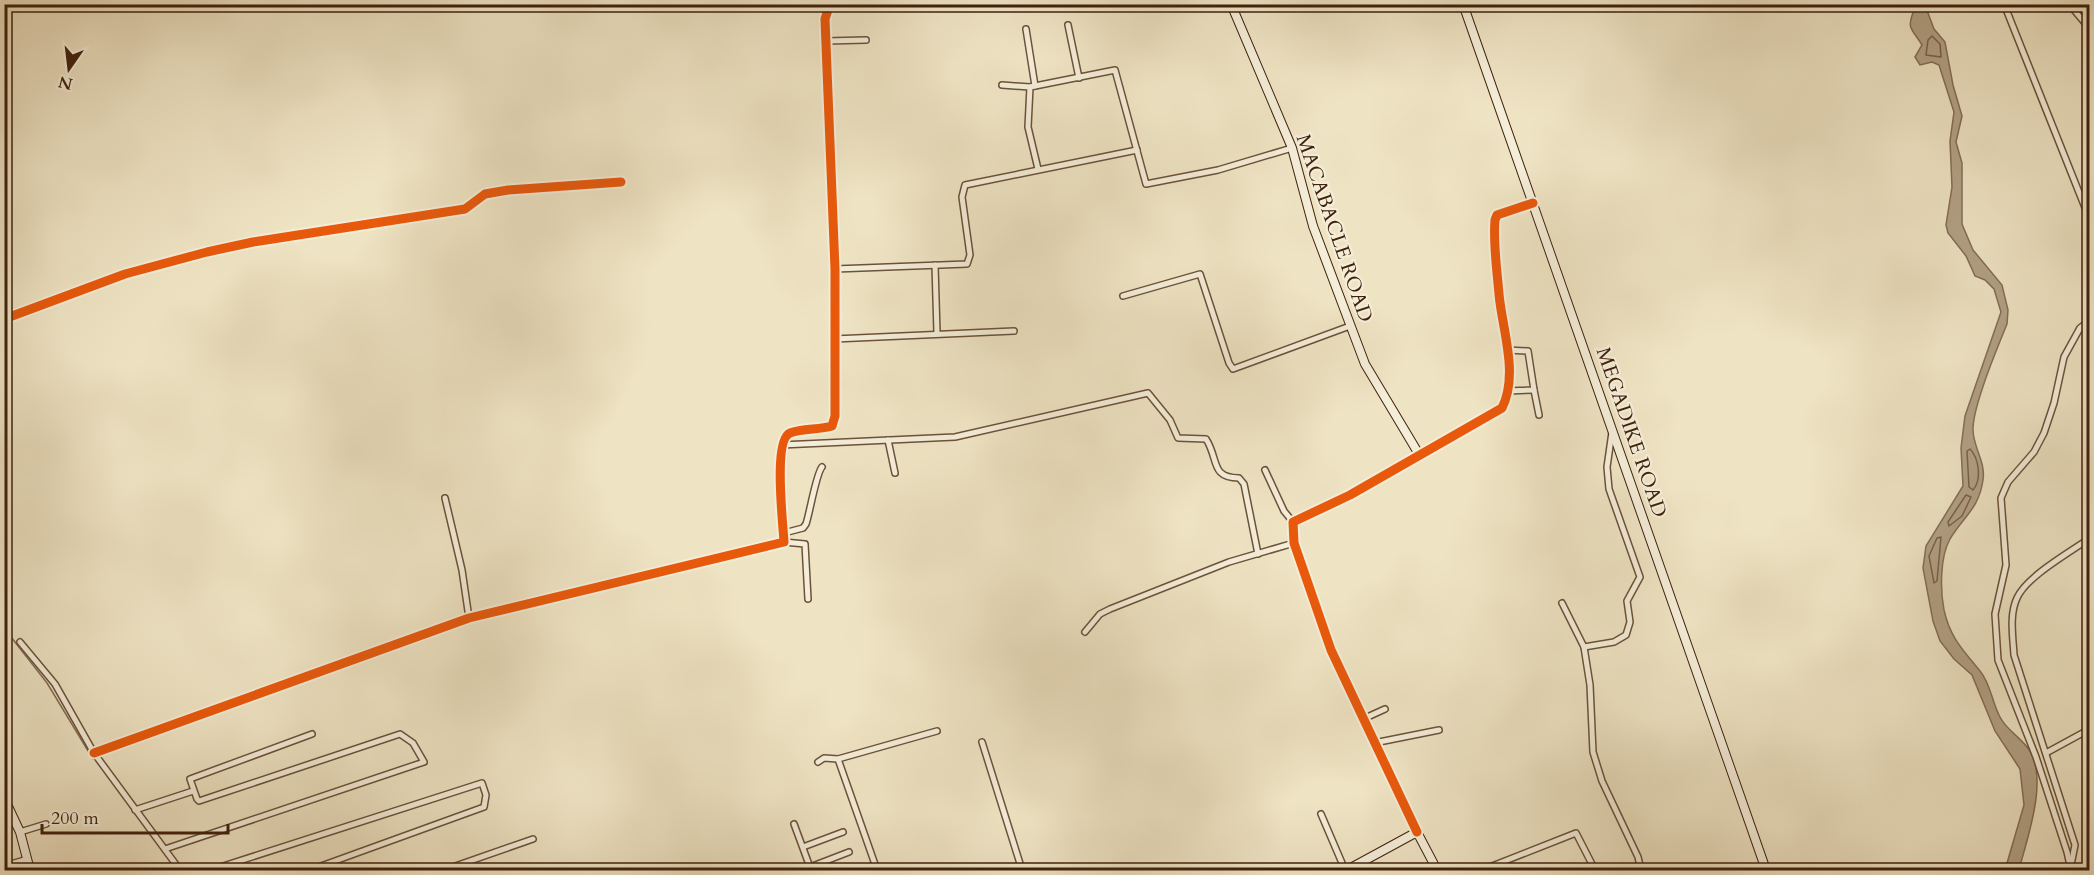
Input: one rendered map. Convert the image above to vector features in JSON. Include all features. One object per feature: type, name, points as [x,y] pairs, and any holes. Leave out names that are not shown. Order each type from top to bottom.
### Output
[{"type":"street","points":[[784,542],[781,446],[789,433],[834,424],[834,269],[825,19],[830,4]]},
{"type":"street","name":"MACABACLE ROAD","points":[[1231,4],[1292,148],[1314,226],[1365,364],[1420,456]]},
{"type":"street","name":"MEGADIKE ROAD","points":[[1463,4],[1767,870]]},
{"type":"street","points":[[2004,4],[2090,220]]},
{"type":"street","points":[[2069,4],[2090,29]]},
{"type":"street","points":[[1068,25],[1080,78]]},
{"type":"street","points":[[1026,29],[1032,86],[1028,127],[1038,169]]},
{"type":"street","points":[[826,41],[866,40]]},
{"type":"street","points":[[1002,85],[1032,86],[1115,70],[1146,184],[1218,171],[1292,148]]},
{"type":"street","points":[[834,269],[962,265],[970,261],[962,197],[965,185],[1137,150]]},
{"type":"street","points":[[4,319],[67,298],[125,274],[241,244],[465,209],[485,194],[508,190],[621,182]]},
{"type":"street","points":[[1293,522],[1350,495],[1420,456],[1497,412],[1505,402],[1507,350],[1499,294],[1495,220],[1497,215],[1533,203]]},
{"type":"street","points":[[935,265],[937,333]]},
{"type":"street","points":[[1123,296],[1200,274],[1228,363],[1233,369],[1350,326]]},
{"type":"street","points":[[2070,869],[2036,757],[1998,660],[1995,614],[2006,565],[2001,498],[2008,482],[2034,452],[2044,433],[2064,357],[2080,328],[2090,320]]},
{"type":"street","points":[[834,339],[1014,331]]},
{"type":"street","points":[[1507,350],[1528,351],[1539,415]]},
{"type":"street","points":[[1507,391],[1534,390]]},
{"type":"street","points":[[781,446],[967,435],[1148,393],[1170,420],[1178,438],[1206,439],[1221,475],[1227,478],[1239,478],[1244,483],[1258,554]]},
{"type":"street","points":[[1584,647],[1614,642],[1626,634],[1630,622],[1627,601],[1640,577],[1606,474],[1612,429]]},
{"type":"street","points":[[888,440],[895,473]]},
{"type":"street","points":[[784,533],[803,528],[806,524],[815,494],[816,475],[822,467]]},
{"type":"street","points":[[1265,470],[1284,511],[1293,522],[1294,543],[1330,650],[1437,870]]},
{"type":"street","points":[[444,498],[462,570],[469,618]]},
{"type":"street","points":[[2070,869],[2075,845],[2014,655],[2012,625],[2016,599],[2025,586],[2090,538]]},
{"type":"street","points":[[94,753],[469,618],[784,542],[806,544],[808,599]]},
{"type":"street","points":[[1085,632],[1100,614],[1110,609],[1229,562],[1294,543]]},
{"type":"street","points":[[1562,603],[1584,647],[1590,685],[1593,752],[1602,781],[1638,857],[1641,870]]},
{"type":"street","points":[[20,642],[62,693],[94,753],[180,870]]},
{"type":"street","points":[[1363,719],[1385,709]]},
{"type":"street","points":[[2046,753],[2090,729]]},
{"type":"street","points":[[1374,743],[1439,730]]},
{"type":"street","points":[[818,762],[824,758],[838,759],[937,731]]},
{"type":"street","points":[[165,849],[424,762],[413,742],[400,735],[199,801],[193,791],[190,779],[192,778],[312,735]]},
{"type":"street","points":[[982,742],[1022,870]]},
{"type":"street","points":[[838,759],[877,870]]},
{"type":"street","points":[[211,870],[482,783],[486,795],[484,807],[310,870]]},
{"type":"street","points":[[135,810],[193,791]]},
{"type":"street","points":[[4,798],[21,836],[30,870]]},
{"type":"street","points":[[1321,814],[1346,870],[1417,832]]},
{"type":"street","points":[[21,836],[46,824]]},
{"type":"street","points":[[794,824],[810,869],[849,852]]},
{"type":"street","points":[[803,847],[843,832]]},
{"type":"street","points":[[1482,870],[1576,833],[1595,870]]},
{"type":"street","points":[[444,870],[533,839]]},
{"type":"street","points":[[4,866],[27,859]]},
{"type":"water","points":[[1911,5],[1925,5],[1934,29],[1945,42],[1953,85],[1962,116],[1956,142],[1962,163],[1962,224],[1973,250],[2002,285],[2008,310],[2007,324],[1974,417],[1973,435],[1983,473],[1981,490],[1974,506],[1947,546],[1943,564],[1942,593],[1950,629],[1984,676],[2003,722],[2027,746],[2035,764],[2037,794],[2019,870],[2005,870],[2024,805],[2020,769],[1995,731],[1972,675],[1954,659],[1940,641],[1933,621],[1923,568],[1926,546],[1963,486],[1961,448],[1965,416],[2001,312],[1994,289],[1985,280],[1975,276],[1966,256],[1948,233],[1946,225],[1952,187],[1950,141],[1954,112],[1939,65],[1932,62],[1920,65],[1915,57],[1922,45],[1911,29],[1910,22],[1914,10]]},
{"type":"waterway","points":[[4,628],[47,683],[93,759]]},
{"type":"cycle path","points":[[94,753],[469,618],[784,542],[780,466],[785,439],[795,431],[832,426],[835,416],[835,269],[825,19],[830,4]]},
{"type":"cycle path","points":[[4,319],[125,274],[207,252],[253,242],[465,209],[485,194],[508,190],[621,182]]},
{"type":"cycle path","points":[[1417,832],[1331,650],[1294,543],[1293,522],[1350,495],[1502,408],[1507,395],[1509,366],[1499,294],[1495,220],[1497,215],[1533,203]]}]
